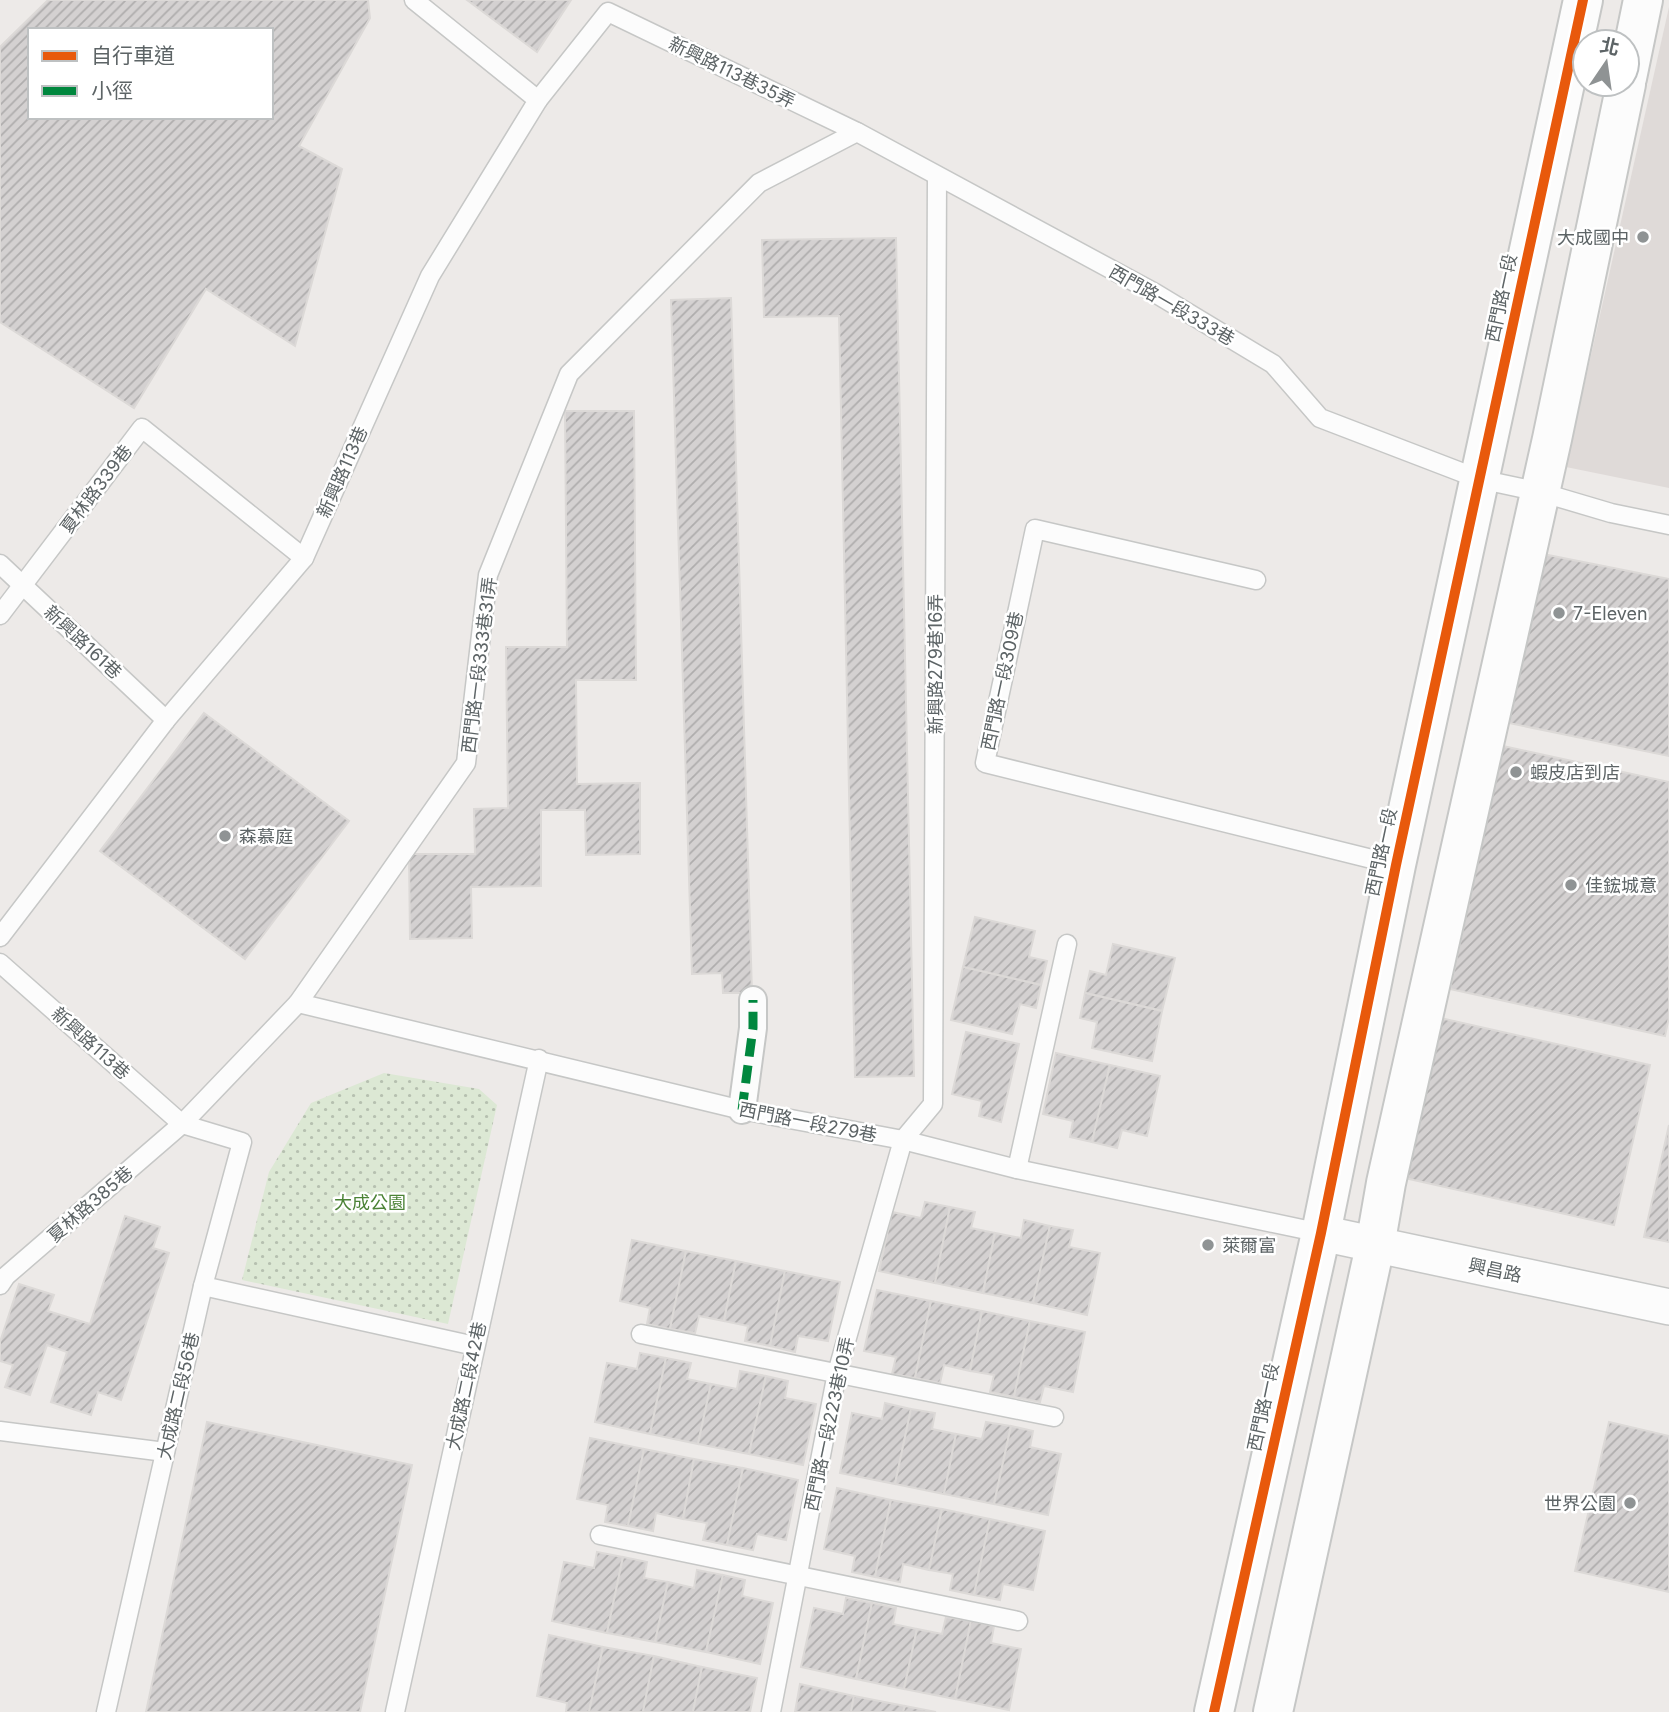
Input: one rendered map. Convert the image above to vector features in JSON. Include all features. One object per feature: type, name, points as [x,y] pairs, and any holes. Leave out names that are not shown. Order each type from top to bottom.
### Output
[{"type":"street","points":[[1637,28],[1643,0]]},
{"type":"street","name":"西門路一段","points":[[1214,1712],[1321,1233],[1577,1]]},
{"type":"street","points":[[1273,1712],[1392,1156],[1540,492],[1623,98]]},
{"type":"street","points":[[742,1110],[753,1028],[753,1000]]},
{"type":"street","name":"興昌路","points":[[1321,1233],[1669,1307]]},
{"type":"lane","points":[[414,0],[538,100]]},
{"type":"lane","name":"新興路113巷35弄","points":[[538,100],[611,6],[857,132]]},
{"type":"lane","name":"新興路113巷","points":[[0,937],[166,720],[304,558],[429,276],[538,100]]},
{"type":"lane","name":"西門路一段333巷","points":[[857,132],[1155,292],[1273,364],[1320,418],[1479,479],[1669,525]]},
{"type":"lane","name":"西門路一段333巷31弄","points":[[182,1124],[298,1003],[466,764],[488,575],[569,374],[759,183],[857,132]]},
{"type":"lane","name":"新興路279巷16弄","points":[[903,1140],[933,1104],[937,177]]},
{"type":"lane","name":"夏林路339巷","points":[[0,615],[142,428],[304,558]]},
{"type":"lane","name":"西門路一段309巷","points":[[1256,580],[1035,529],[985,763],[1396,865]]},
{"type":"lane","name":"新興路161巷","points":[[0,564],[166,720]]},
{"type":"lane","points":[[1017,1169],[1067,944]]},
{"type":"lane","name":"新興路113巷","points":[[0,963],[182,1124]]},
{"type":"lane","name":"西門路一段279巷","points":[[298,1003],[742,1110],[903,1140],[1017,1169],[1321,1233]]},
{"type":"lane","name":"大成路二段42巷","points":[[395,1712],[538,1059]]},
{"type":"lane","name":"夏林路385巷","points":[[0,1285],[6,1276],[182,1124]]},
{"type":"lane","name":"大成路二段56巷","points":[[106,1712],[203,1286],[242,1142],[182,1124]]},
{"type":"lane","name":"西門路一段223巷10弄","points":[[771,1712],[837,1373],[903,1140]]},
{"type":"lane","points":[[203,1286],[475,1346]]},
{"type":"lane","points":[[641,1334],[1054,1417]]},
{"type":"lane","points":[[0,1431],[165,1452]]},
{"type":"lane","points":[[600,1535],[1018,1621]]},
{"type":"shaded area","name":"大成國中","points":[[1669,7],[1669,488],[1566,467]]},
{"type":"green space","name":"大成公園","points":[[384,1073],[479,1089],[497,1105],[448,1324],[242,1280],[269,1172],[311,1103]]},
{"type":"building","points":[[48,0],[368,0],[370,18],[299,146],[342,169],[295,346],[206,289],[134,408],[0,322],[0,47]]},
{"type":"building","points":[[467,0],[571,0],[537,52]]},
{"type":"building","points":[[896,238],[914,1076],[855,1077],[839,316],[764,317],[762,240]]},
{"type":"building","points":[[731,298],[752,993],[723,993],[722,973],[692,974],[671,300]]},
{"type":"building","points":[[565,411],[634,411],[636,680],[576,680],[577,784],[640,783],[640,854],[586,855],[585,810],[541,810],[541,886],[471,887],[472,938],[410,939],[409,854],[475,854],[474,809],[508,808],[506,647],[567,647]]},
{"type":"building","points":[[1538,553],[1669,579],[1669,756],[1504,722]]},
{"type":"building","name":"森慕庭","points":[[204,713],[349,821],[245,959],[100,851]]},
{"type":"building","name":"佳鋐城意","points":[[1503,746],[1669,782],[1669,1017],[1665,1036],[1450,989]]},
{"type":"building","points":[[975,917],[1035,931],[1029,957],[1047,961],[1041,985],[963,967]]},
{"type":"building","points":[[1113,944],[1175,958],[1162,1011],[1085,993],[1090,971],[1106,975]]},
{"type":"building","points":[[963,967],[1041,985],[1036,1008],[1020,1004],[1012,1034],[951,1020]]},
{"type":"building","points":[[1085,993],[1162,1011],[1152,1061],[1092,1048],[1097,1022],[1080,1018]]},
{"type":"building","points":[[1436,1017],[1650,1065],[1614,1225],[1400,1177]]},
{"type":"building","points":[[966,1032],[1019,1044],[1001,1122],[979,1116],[982,1101],[952,1094]]},
{"type":"building","points":[[1056,1053],[1110,1065],[1092,1142],[1070,1137],[1073,1121],[1043,1114]]},
{"type":"building","points":[[1110,1065],[1160,1076],[1147,1136],[1122,1130],[1117,1148],[1092,1142]]},
{"type":"building","points":[[1669,1125],[1669,1242],[1644,1237]]},
{"type":"building","points":[[925,1202],[950,1207],[935,1283],[879,1271],[892,1212],[921,1218]]},
{"type":"building","points":[[950,1207],[975,1212],[971,1228],[995,1233],[983,1293],[935,1283]]},
{"type":"building","points":[[125,1216],[160,1227],[153,1248],[169,1253],[121,1400],[98,1392],[91,1415],[51,1402],[67,1352],[47,1345],[30,1395],[5,1387],[13,1365],[0,1361],[0,1342],[19,1284],[54,1295],[48,1311],[90,1324]]},
{"type":"building","points":[[1024,1220],[1050,1226],[1033,1303],[983,1293],[995,1233],[1021,1238]]},
{"type":"building","points":[[1050,1226],[1073,1230],[1069,1247],[1100,1253],[1087,1315],[1033,1303]]},
{"type":"building","points":[[632,1240],[686,1251],[670,1329],[647,1324],[650,1308],[620,1301]]},
{"type":"building","points":[[686,1251],[736,1261],[724,1321],[699,1316],[695,1333],[670,1329]]},
{"type":"building","points":[[736,1261],[785,1271],[770,1346],[745,1341],[748,1326],[724,1321]]},
{"type":"building","points":[[785,1271],[840,1282],[828,1341],[798,1336],[795,1352],[770,1346]]},
{"type":"building","points":[[877,1290],[931,1301],[915,1378],[892,1374],[896,1357],[864,1351]]},
{"type":"building","points":[[931,1301],[982,1311],[970,1371],[944,1365],[940,1383],[915,1378]]},
{"type":"building","points":[[982,1311],[1030,1321],[1014,1397],[990,1392],[994,1375],[970,1371]]},
{"type":"building","points":[[1030,1321],[1085,1332],[1073,1392],[1044,1386],[1040,1402],[1014,1397]]},
{"type":"building","points":[[640,1353],[666,1358],[650,1434],[595,1422],[607,1363],[637,1369]]},
{"type":"building","points":[[666,1358],[691,1363],[687,1379],[711,1384],[698,1444],[650,1434]]},
{"type":"building","points":[[740,1371],[766,1376],[749,1454],[698,1444],[711,1384],[737,1389]]},
{"type":"building","points":[[766,1376],[788,1381],[785,1398],[816,1404],[803,1465],[749,1454]]},
{"type":"building","points":[[885,1403],[911,1409],[895,1484],[840,1473],[852,1413],[882,1419]]},
{"type":"building","points":[[911,1409],[935,1413],[932,1429],[956,1434],[944,1494],[895,1484]]},
{"type":"building","points":[[207,1422],[412,1465],[360,1712],[146,1712]]},
{"type":"building","points":[[986,1422],[1011,1426],[994,1504],[944,1494],[956,1434],[982,1439]]},
{"type":"building","name":"世界公園","points":[[1609,1422],[1669,1436],[1669,1592],[1575,1571]]},
{"type":"building","points":[[1011,1426],[1033,1431],[1030,1447],[1061,1454],[1048,1515],[994,1504]]},
{"type":"building","points":[[590,1438],[644,1449],[628,1526],[605,1522],[608,1505],[577,1499]]},
{"type":"building","points":[[644,1449],[694,1459],[683,1519],[656,1513],[653,1531],[628,1526]]},
{"type":"building","points":[[694,1459],[743,1468],[727,1545],[703,1540],[707,1523],[683,1519]]},
{"type":"building","points":[[743,1468],[798,1480],[786,1540],[757,1534],[753,1550],[727,1545]]},
{"type":"building","points":[[837,1488],[891,1500],[875,1577],[852,1572],[855,1556],[824,1549]]},
{"type":"building","points":[[891,1500],[942,1509],[929,1570],[903,1564],[900,1582],[875,1577]]},
{"type":"building","points":[[942,1509],[990,1519],[974,1595],[950,1590],[953,1574],[929,1570]]},
{"type":"building","points":[[990,1519],[1045,1531],[1033,1590],[1003,1584],[1000,1600],[974,1595]]},
{"type":"building","points":[[597,1552],[623,1557],[607,1633],[552,1621],[564,1562],[594,1568]]},
{"type":"building","points":[[623,1557],[647,1562],[644,1578],[668,1582],[655,1642],[607,1633]]},
{"type":"building","points":[[697,1570],[723,1575],[706,1652],[655,1642],[668,1582],[694,1588]]},
{"type":"building","points":[[723,1575],[745,1580],[742,1596],[773,1603],[760,1664],[706,1652]]},
{"type":"building","points":[[846,1598],[872,1603],[856,1679],[801,1667],[814,1608],[843,1614]]},
{"type":"building","points":[[872,1603],[896,1608],[893,1624],[917,1629],[904,1689],[856,1679]]},
{"type":"building","points":[[946,1617],[971,1621],[955,1699],[904,1689],[917,1629],[942,1634]]},
{"type":"building","points":[[971,1621],[994,1626],[991,1643],[1021,1649],[1009,1710],[955,1699]]},
{"type":"building","points":[[549,1635],[603,1647],[589,1712],[566,1712],[567,1703],[537,1696]]},
{"type":"building","points":[[603,1647],[654,1656],[643,1712],[589,1712]]},
{"type":"building","points":[[654,1656],[702,1667],[693,1712],[643,1712]]},
{"type":"building","points":[[702,1667],[757,1678],[750,1712],[693,1712]]},
{"type":"building","points":[[800,1684],[854,1696],[851,1712],[795,1712]]},
{"type":"building","points":[[854,1696],[905,1706],[903,1712],[851,1712]]},
{"type":"building","points":[[905,1706],[936,1712],[903,1712]]},
{"type":"marked path","points":[[742,1110],[753,1028],[753,1000]]},
{"type":"cycle path","points":[[1214,1712],[1321,1233],[1396,865],[1583,0]]},
{"type":"place","name":"大成國中","points":[[1643,237]]},
{"type":"place","name":"7-Eleven","points":[[1559,613]]},
{"type":"place","name":"蝦皮店到店","points":[[1516,772]]},
{"type":"place","name":"森慕庭","points":[[225,836]]},
{"type":"place","name":"佳鋐城意","points":[[1571,885]]},
{"type":"place","name":"萊爾富","points":[[1208,1245]]},
{"type":"place","name":"世界公園","points":[[1630,1503]]}]
